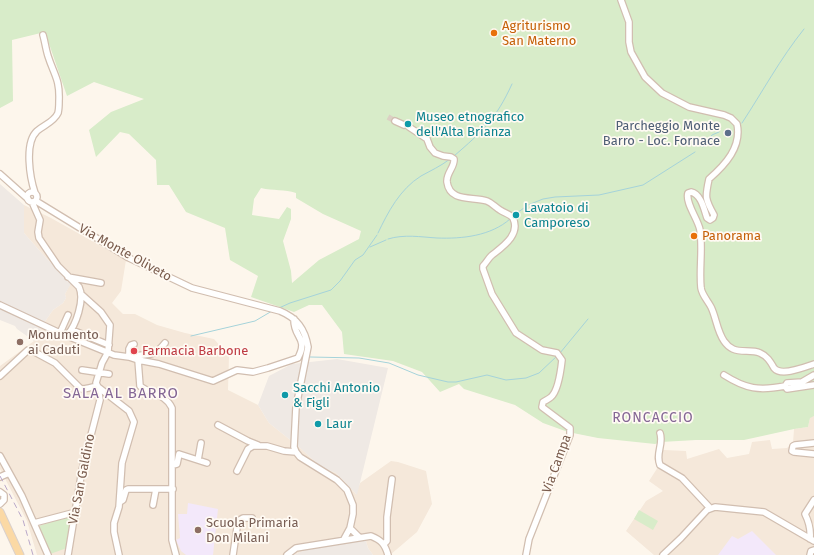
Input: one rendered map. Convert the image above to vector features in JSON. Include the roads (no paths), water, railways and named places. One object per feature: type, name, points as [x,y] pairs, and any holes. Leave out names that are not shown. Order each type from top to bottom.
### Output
[{"type":"main road","points":[[0,512],[20,555]]},
{"type":"street","points":[[621,0],[629,22],[629,42],[631,52],[645,77],[662,93],[690,107],[724,115],[731,118],[737,124],[738,141],[734,150],[719,171],[709,179],[706,199],[714,215],[713,218],[710,220],[706,218],[702,205],[696,194],[690,192],[687,196],[688,203],[695,215],[700,230],[702,249],[702,290],[711,307],[723,340],[734,350],[760,353],[771,361],[775,369],[778,371],[788,372],[814,364]]},
{"type":"street","name":"Via San Galdino","points":[[44,35],[48,56],[60,88],[58,113],[52,121],[36,132],[30,142],[33,198],[41,224],[38,232],[39,238],[47,252],[68,277],[79,287],[81,294],[101,312],[110,325],[108,352],[96,385],[98,387],[100,400],[82,470],[68,555]]},
{"type":"street","name":"Via Campa","points":[[395,120],[427,139],[430,147],[435,153],[453,158],[454,164],[448,175],[447,183],[454,195],[461,198],[487,201],[514,218],[516,222],[508,243],[491,257],[483,266],[492,294],[516,333],[542,350],[557,353],[560,355],[562,360],[557,386],[553,396],[543,402],[542,407],[570,428],[571,432],[529,539],[526,555]]},
{"type":"street","name":"Via Monte Oliveto","points":[[0,174],[18,190],[129,258],[192,288],[280,311],[296,320]]},
{"type":"street","points":[[68,277],[101,283]]},
{"type":"street","points":[[67,335],[72,330],[77,318],[81,294]]},
{"type":"street","points":[[0,305],[60,333],[114,355],[152,355],[165,343]]},
{"type":"street","points":[[60,333],[68,314]]},
{"type":"street","points":[[129,356],[138,360],[160,364],[213,381],[237,370],[253,372],[298,358],[302,349],[302,340],[294,324],[296,320]]},
{"type":"street","points":[[296,320],[306,337],[308,346],[295,419],[294,440],[296,452],[300,457],[337,480],[347,490],[353,506],[353,514],[350,528],[344,540]]},
{"type":"street","points":[[72,330],[109,344]]},
{"type":"street","points":[[129,356],[131,345],[134,344]]},
{"type":"street","points":[[0,376],[28,350],[31,350],[55,363],[81,389],[86,389],[92,386],[98,387],[129,411],[134,422],[122,463],[119,503],[114,523],[114,532],[119,555]]},
{"type":"street","points":[[138,360],[140,386],[145,390],[159,395],[167,400],[172,408],[172,540],[176,553],[180,555]]},
{"type":"street","points":[[82,370],[109,374]]},
{"type":"street","points":[[724,375],[742,386],[765,390],[785,386],[787,383],[802,382],[814,375]]},
{"type":"street","points":[[785,386],[787,389],[814,385]]},
{"type":"street","points":[[218,425],[258,445],[296,452]]},
{"type":"street","points":[[660,433],[661,442],[658,455],[660,465],[682,478],[710,508]]},
{"type":"street","points":[[198,460],[201,443]]},
{"type":"street","points":[[814,443],[795,445],[791,449],[794,452],[814,454]]},
{"type":"street","points":[[237,471],[248,449],[258,445]]},
{"type":"street","points":[[173,465],[177,464],[179,454],[208,463]]},
{"type":"street","points":[[0,456],[22,496],[48,555]]},
{"type":"street","points":[[0,477],[9,473]]},
{"type":"street","points":[[384,544],[387,541],[387,517],[392,479]]},
{"type":"street","points":[[119,503],[123,500],[126,490],[128,489],[173,489]]},
{"type":"street","points":[[153,504],[156,489]]},
{"type":"street","points":[[0,492],[4,495],[4,500],[0,504]]},
{"type":"street","points":[[812,540],[809,523],[805,514],[814,500]]},
{"type":"street","points":[[663,555],[707,510],[715,507],[764,512],[812,540]]},
{"type":"street","points":[[34,523],[76,512]]},
{"type":"street","points":[[233,555],[238,521],[243,518],[252,518]]},
{"type":"street","points":[[350,528],[359,537]]},
{"type":"street","points":[[286,555],[296,548],[371,536],[384,544],[388,555]]},
{"type":"street","points":[[810,555],[811,551],[814,550]]},
{"type":"waterway","points":[[742,123],[779,63],[804,29]]},
{"type":"waterway","points":[[454,156],[488,124],[512,84]]},
{"type":"waterway","points":[[703,147],[712,135],[719,132]]},
{"type":"waterway","points":[[513,216],[528,205],[543,199],[599,195],[643,185],[695,152]]},
{"type":"waterway","points":[[378,233],[390,209],[407,187],[421,176],[450,159]]},
{"type":"waterway","points":[[388,239],[406,236],[447,238],[466,237],[485,233],[502,225],[510,219]]},
{"type":"waterway","points":[[279,308],[331,290],[340,281],[355,260],[363,255],[377,235]]},
{"type":"waterway","points":[[370,247],[386,240]]},
{"type":"waterway","points":[[191,336],[255,321],[272,311]]},
{"type":"waterway","points":[[560,353],[588,319]]},
{"type":"waterway","points":[[310,357],[359,358],[389,363],[418,375],[448,382],[456,382],[487,375],[506,380],[526,378],[539,373],[557,356]]},
{"type":"tunnel","points":[[388,117],[395,121]]},
{"type":"railway","points":[[0,476],[23,520],[33,555]]},
{"type":"place","name":"Agriturismo San Materno","points":[[494,33]]},
{"type":"place","name":"Museo etnografico dell'Alta Brianza","points":[[408,124]]},
{"type":"place","name":"Parcheggio Monte Barro - Loc. Fornace","points":[[728,133]]},
{"type":"place","name":"Lavatoio di Camporeso","points":[[516,215]]},
{"type":"place","name":"Panorama","points":[[694,236]]},
{"type":"place","name":"Monumento ai Caduti","points":[[20,342]]},
{"type":"place","name":"Farmacia Barbone","points":[[134,351]]},
{"type":"place","name":"Sacchi Antonio & Figli","points":[[285,395]]},
{"type":"place","name":"Laur","points":[[318,424]]},
{"type":"place","name":"Scuola Primaria Don Milani","points":[[198,530]]},
{"type":"district","name":"SALA AL BARRO","points":[[121,394]]},
{"type":"district","name":"RONCACCIO","points":[[653,418]]}]
